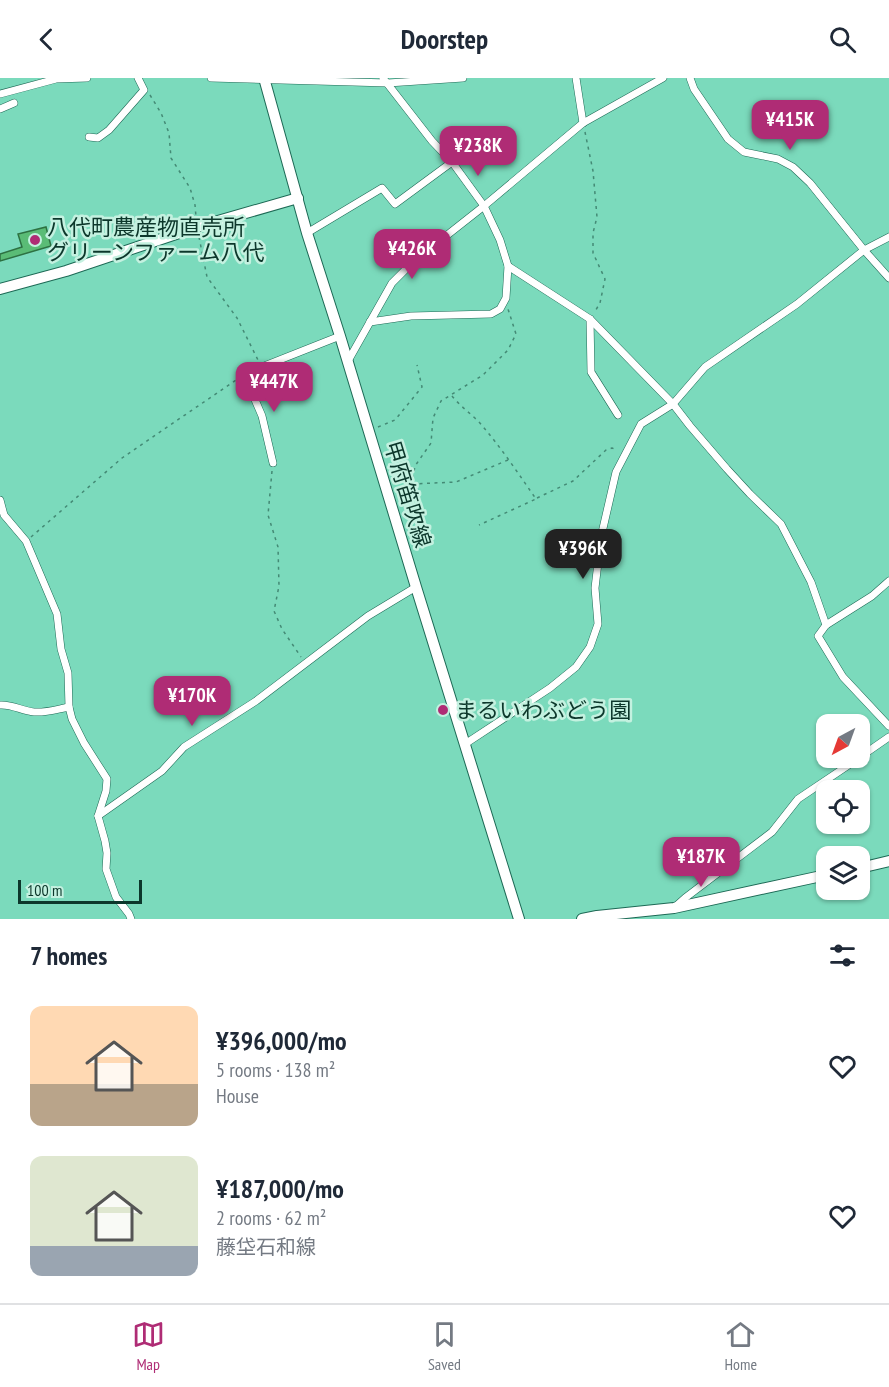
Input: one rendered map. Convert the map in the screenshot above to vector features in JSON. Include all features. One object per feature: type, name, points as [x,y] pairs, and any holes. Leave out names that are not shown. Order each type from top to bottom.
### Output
[{"type":"main road","name":"甲府笛吹線","points":[[264,78],[307,233],[519,919]]},
{"type":"main road","points":[[0,289],[66,271],[197,227],[298,198]]},
{"type":"main road","points":[[870,866],[889,861]]},
{"type":"main road","points":[[582,919],[674,908],[816,877]]},
{"type":"street","points":[[0,94],[56,79],[87,78]]},
{"type":"street","points":[[88,137],[98,138],[109,130],[144,90],[138,78]]},
{"type":"street","points":[[211,78],[385,81],[463,78]]},
{"type":"street","points":[[576,78],[583,123]]},
{"type":"street","points":[[348,361],[392,283],[413,262],[583,123],[663,78]]},
{"type":"street","points":[[690,78],[694,89],[728,139],[744,152],[778,159],[794,167],[889,278]]},
{"type":"street","points":[[370,322],[411,316],[491,314],[500,309],[506,298],[508,266],[500,240],[484,206],[452,162],[432,141],[385,81]]},
{"type":"street","points":[[0,109],[14,103]]},
{"type":"street","points":[[307,233],[382,188],[395,204],[452,162]]},
{"type":"street","points":[[465,744],[550,688],[576,667],[590,647],[598,624],[594,588],[601,537],[616,472],[641,424],[673,404],[705,367],[797,304],[864,250],[889,237]]},
{"type":"street","points":[[508,266],[590,319],[673,404],[727,469],[781,524],[811,582],[826,625]]},
{"type":"street","points":[[590,319],[591,372],[618,415]]},
{"type":"street","points":[[273,463],[262,416],[244,374],[340,336]]},
{"type":"street","points":[[0,500],[4,515],[26,541],[57,614],[68,673],[69,707],[72,719],[106,779],[106,791],[98,816],[107,853],[106,869],[116,897],[131,919]]},
{"type":"street","points":[[889,580],[872,596],[826,625],[818,636],[843,677],[889,726]]},
{"type":"street","points":[[98,816],[162,771],[184,747],[256,701],[368,616],[416,587]]},
{"type":"street","points":[[0,705],[31,712],[69,707]]},
{"type":"street","points":[[870,750],[889,737]]},
{"type":"street","points":[[674,908],[772,832],[798,799],[843,768]]},
{"type":"path","points":[[583,123],[593,171],[597,217],[593,233],[593,253],[605,279],[600,303],[590,319]]},
{"type":"path","points":[[398,530],[407,510],[415,466],[431,443],[433,418],[441,401],[483,375],[507,351],[516,334],[506,298]]},
{"type":"path","points":[[369,430],[395,420],[422,387],[417,364]]},
{"type":"path","points":[[26,541],[122,458],[244,374]]},
{"type":"path","points":[[451,395],[478,421],[536,498]]},
{"type":"path","points":[[479,525],[573,481],[606,450],[612,448],[626,453]]},
{"type":"path","points":[[411,484],[456,482],[509,460]]},
{"type":"path","points":[[273,463],[268,516],[278,547],[279,586],[274,611],[282,629],[305,662]]},
{"type":"building","name":"八代町農産物直売所 グリーンファーム八代","points":[[46,227],[51,246],[0,261],[0,254],[22,247],[18,234]]},
{"type":"place","name":"八代町農産物直売所 グリーンファーム八代","points":[[35,240]]},
{"type":"place","name":"まるいわぶどう園","points":[[443,710]]}]
